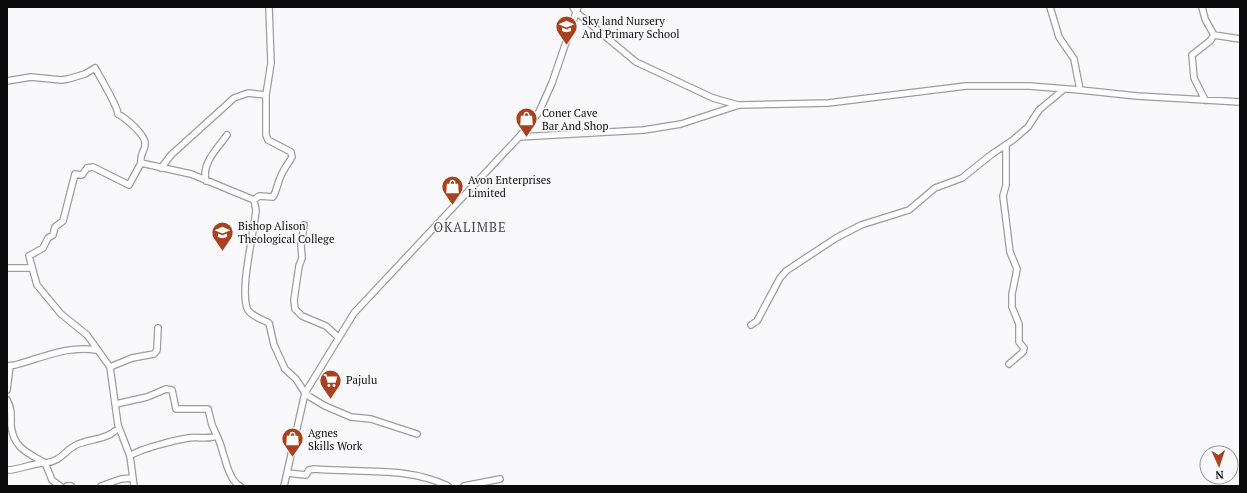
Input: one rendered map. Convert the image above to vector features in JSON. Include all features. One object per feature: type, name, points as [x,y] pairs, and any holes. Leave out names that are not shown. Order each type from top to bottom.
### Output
[{"type":"street","points":[[254,200],[259,196],[273,196],[277,191],[279,180],[284,169],[292,157],[291,152],[267,138],[266,95],[271,63],[269,7]]},
{"type":"street","points":[[1050,7],[1059,37],[1074,59],[1080,90]]},
{"type":"street","points":[[1202,7],[1205,19],[1214,35]]},
{"type":"street","points":[[284,486],[305,393],[338,337],[358,308],[519,137],[539,112],[552,83],[576,9],[636,62],[713,98],[739,105],[828,103],[966,86],[998,85],[1080,90],[1137,96],[1240,102]]},
{"type":"street","points":[[1205,100],[1194,78],[1192,55],[1210,41],[1214,35]]},
{"type":"street","points":[[1214,35],[1240,38]]},
{"type":"street","points":[[7,81],[31,77],[60,80],[68,79],[85,74],[95,68],[107,92],[117,106],[118,114],[130,122],[145,141],[145,146],[141,153],[141,163],[129,185],[93,168],[87,168],[82,175],[74,174],[63,221],[55,227],[53,235],[47,240],[43,248],[29,256],[36,285],[61,314],[87,335],[96,350],[110,367],[120,431],[130,456],[134,486]]},
{"type":"street","points":[[751,325],[757,321],[780,278],[786,271],[836,238],[861,224],[909,210],[935,188],[962,178],[992,154],[1006,146],[1028,126],[1039,110],[1063,90]]},
{"type":"street","points":[[161,168],[171,155],[234,98],[248,93],[266,95]]},
{"type":"street","points":[[519,137],[644,130],[681,124],[739,105]]},
{"type":"street","points":[[206,181],[204,173],[206,166],[228,135]]},
{"type":"street","points":[[1006,146],[1006,185],[1003,196],[1010,252],[1017,269],[1012,294],[1012,306],[1019,324],[1019,342],[1024,348],[1023,352],[1009,364]]},
{"type":"street","points":[[141,163],[191,174],[254,200]]},
{"type":"street","points":[[254,200],[256,210],[246,283],[246,307],[251,313],[269,323],[274,345],[285,368],[296,379],[305,393],[325,406],[351,416],[371,418],[417,434]]},
{"type":"street","points":[[304,225],[301,245],[302,258],[299,266],[294,300],[295,309],[302,316],[326,326],[338,337]]},
{"type":"street","points":[[7,268],[31,268]]},
{"type":"street","points":[[110,367],[132,358],[154,354],[157,350],[158,328]]},
{"type":"street","points":[[7,390],[9,366],[71,350],[84,348],[96,350]]},
{"type":"street","points":[[116,404],[147,397],[162,390],[172,390],[176,409],[208,409],[212,425],[225,454],[232,479],[240,486]]},
{"type":"street","points":[[7,400],[12,411],[9,424],[16,442],[26,454],[45,463],[52,480],[60,486]]},
{"type":"street","points":[[7,470],[19,469],[37,463],[45,463],[61,458],[77,445],[108,435],[114,431]]},
{"type":"street","points":[[130,456],[156,446],[188,438],[208,439],[217,436]]},
{"type":"street","points":[[287,473],[304,475],[310,470],[314,469],[379,471],[425,477],[448,486]]},
{"type":"street","points":[[101,486],[121,479],[133,478]]},
{"type":"street","points":[[464,486],[500,480]]},
{"type":"place","name":"Sky land Nursery And Primary School","points":[[567,46]]},
{"type":"place","name":"Coner Cave Bar And Shop","points":[[526,138]]},
{"type":"place","name":"Avon Enterprises Limited","points":[[452,206]]},
{"type":"place","name":"Bishop Alison Theological College","points":[[223,252]]},
{"type":"place","name":"Pajulu","points":[[331,400]]},
{"type":"place","name":"Agnes Skills Work","points":[[293,458]]},
{"type":"district","name":"OKALIMBE","points":[[470,227]]}]
